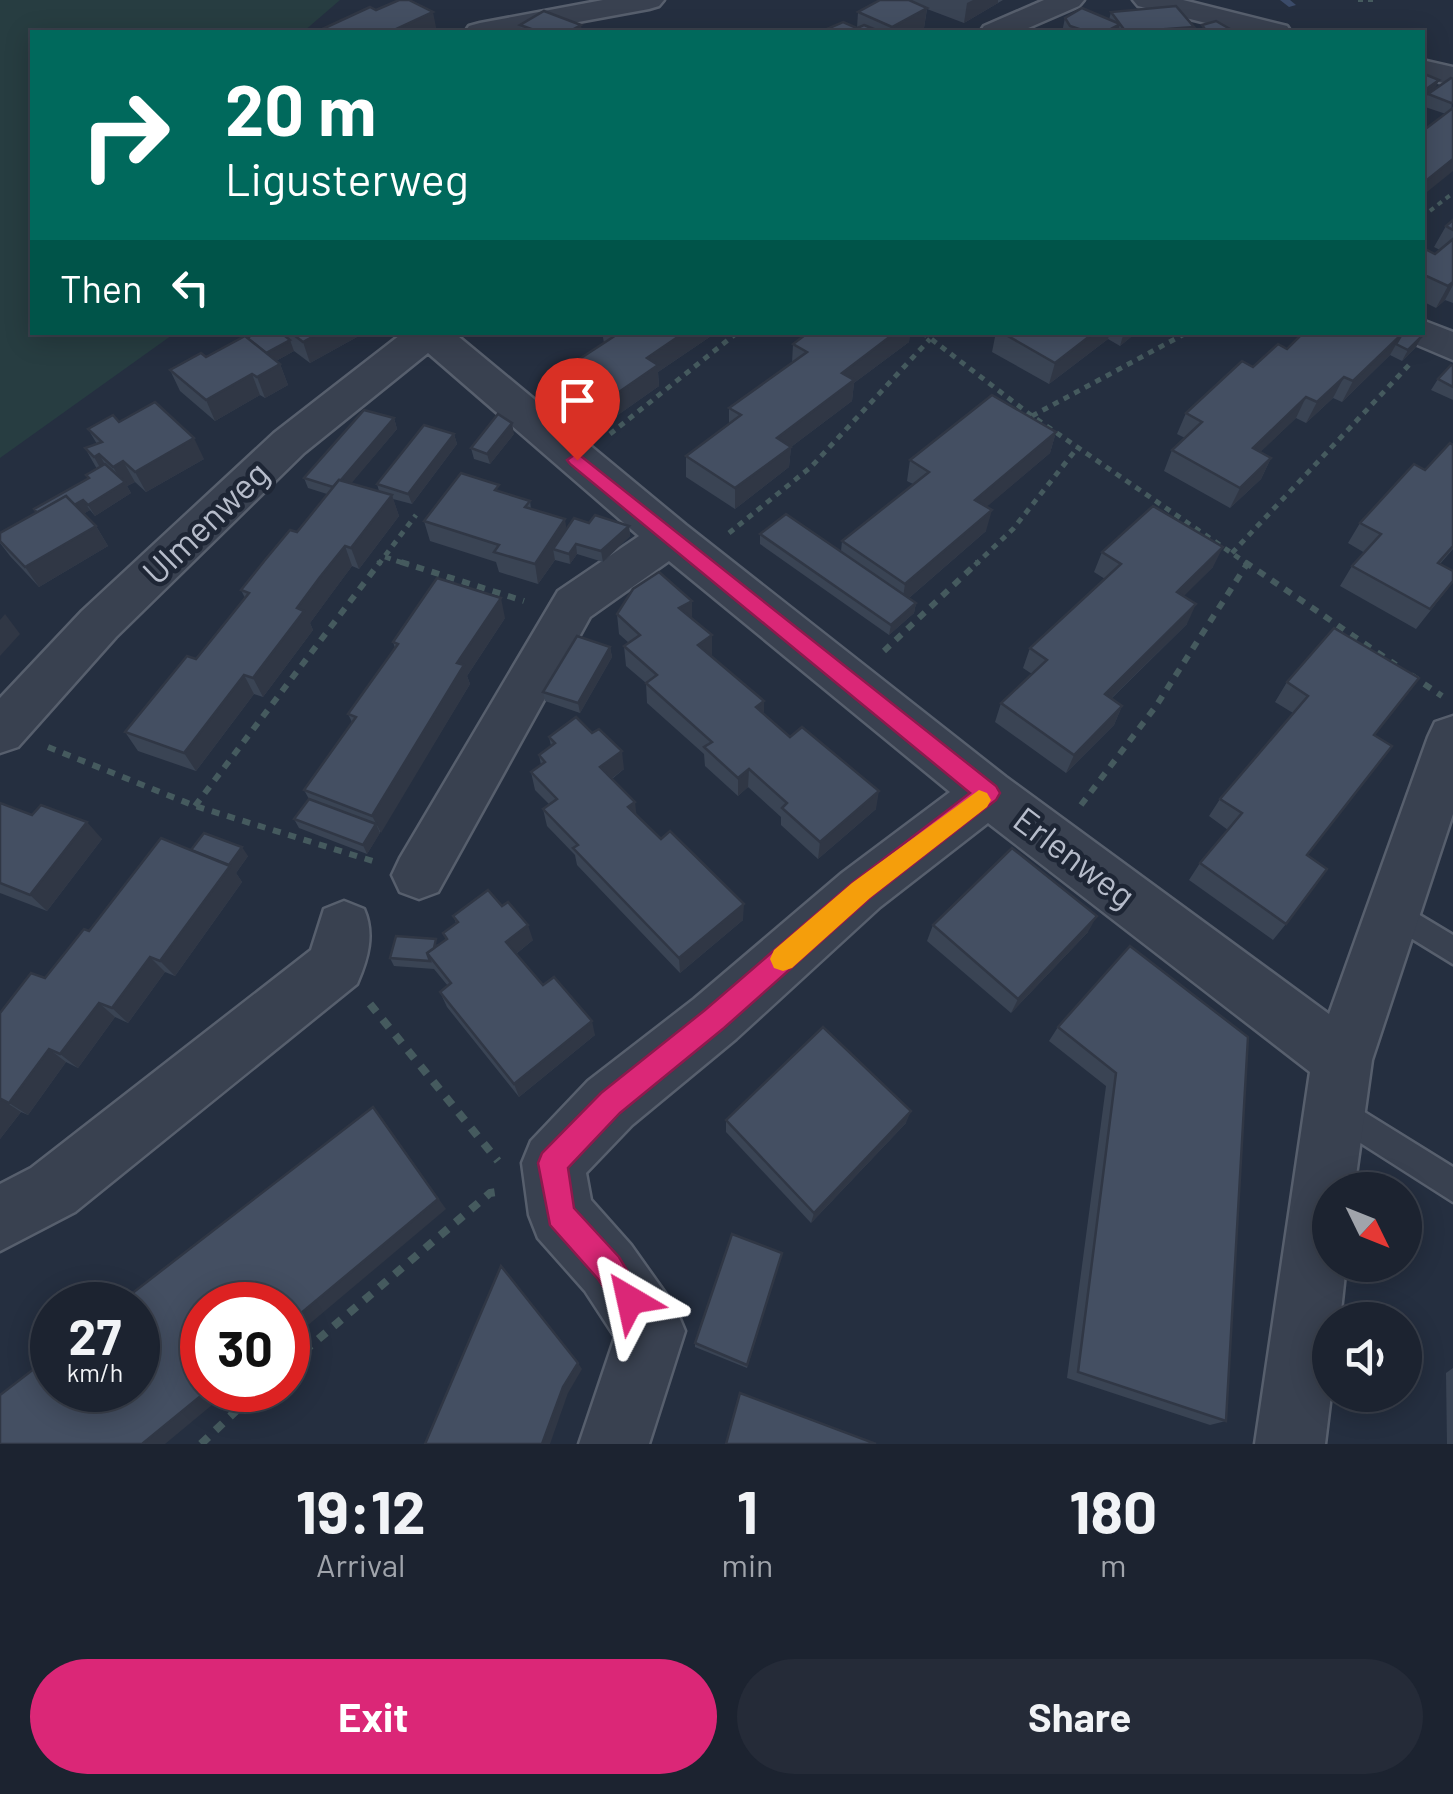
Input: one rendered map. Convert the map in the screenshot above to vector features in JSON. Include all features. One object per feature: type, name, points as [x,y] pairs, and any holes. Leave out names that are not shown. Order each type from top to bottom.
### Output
[{"type":"street","points":[[491,30],[650,0]]},
{"type":"street","points":[[1000,30],[1068,0]]},
{"type":"street","points":[[1148,0],[1268,30]]},
{"type":"street","points":[[1425,70],[1453,76]]},
{"type":"street","name":"Ulmenweg","points":[[1,731],[99,624],[289,443],[426,335]]},
{"type":"street","name":"Erlenweg","points":[[431,335],[684,548],[1053,842],[1338,1084]]},
{"type":"street","points":[[419,875],[574,604],[684,548]]},
{"type":"street","points":[[1290,1444],[1338,1084],[1453,737]]},
{"type":"street","points":[[614,1444],[651,1331],[608,1268],[561,1214],[552,1163],[610,1103],[714,1019],[861,890],[988,793]]},
{"type":"street","points":[[0,1219],[53,1190],[340,946]]},
{"type":"lane","points":[[1393,912],[1453,951]]},
{"type":"lane","points":[[1338,1084],[1453,1186]]},
{"type":"path","points":[[1358,0],[1378,0]]},
{"type":"path","points":[[1425,215],[1453,192]]},
{"type":"path","points":[[577,460],[734,335]]},
{"type":"path","points":[[925,335],[1032,416],[1453,704]]},
{"type":"path","points":[[1032,416],[1182,335]]},
{"type":"path","points":[[684,548],[811,467],[930,339]]},
{"type":"path","points":[[1232,553],[1437,339]]},
{"type":"path","points":[[851,682],[1013,528],[1078,448]]},
{"type":"path","points":[[195,806],[416,516]]},
{"type":"path","points":[[385,557],[568,615]]},
{"type":"path","points":[[1053,842],[1156,706],[1247,564]]},
{"type":"path","points":[[1,731],[195,806],[419,875]]},
{"type":"path","points":[[340,946],[509,1174]]},
{"type":"path","points":[[310,1346],[490,1192]]},
{"type":"path","points":[[201,1444],[235,1412]]},
{"type":"green space","points":[[0,0],[340,0],[305,30],[30,30],[30,335],[172,335],[0,458]]},
{"type":"building","points":[[409,0],[433,12],[394,30],[320,30],[370,7],[376,10]]},
{"type":"building","points":[[880,0],[909,0],[927,8],[892,27],[858,12]]},
{"type":"building","points":[[1176,6],[1194,27],[1153,30],[1124,30],[1111,12]]},
{"type":"building","points":[[1082,8],[1120,24],[1109,30],[1070,26],[1065,18]]},
{"type":"building","points":[[544,11],[581,25],[572,30],[534,30],[520,25]]},
{"type":"building","points":[[1216,21],[1230,29],[1206,30],[1202,25]]},
{"type":"building","points":[[843,22],[861,30],[825,30]]},
{"type":"building","points":[[1425,74],[1439,80],[1425,90]]},
{"type":"building","points":[[1451,78],[1453,102],[1428,94]]},
{"type":"building","points":[[1453,108],[1453,159],[1425,182],[1425,129]]},
{"type":"building","points":[[1453,239],[1453,282],[1448,286],[1425,275],[1425,249],[1435,254]]},
{"type":"building","points":[[284,335],[290,340],[266,353],[247,338]]},
{"type":"building","points":[[294,335],[316,335],[303,342]]},
{"type":"building","points":[[610,335],[681,335],[647,358],[658,365],[603,403],[558,373],[613,337]]},
{"type":"building","points":[[805,335],[892,335],[842,373],[854,380],[777,438],[791,447],[735,488],[686,456],[741,415],[729,408],[807,352],[793,344]]},
{"type":"building","points":[[1006,335],[1091,335],[1055,363]]},
{"type":"building","points":[[1301,335],[1401,335],[1353,381],[1344,377],[1317,402],[1306,397],[1253,448],[1271,458],[1240,488],[1172,450],[1202,422],[1186,413],[1242,361],[1253,367],[1278,344],[1287,349]]},
{"type":"building","points":[[1401,335],[1422,336],[1408,350],[1396,344]]},
{"type":"building","points":[[245,336],[280,364],[257,377],[252,374],[206,400],[170,370],[201,353],[206,357]]},
{"type":"building","points":[[1453,366],[1453,387],[1438,379]]},
{"type":"building","points":[[992,395],[1056,432],[975,500],[992,510],[905,584],[842,541],[929,472],[910,460]]},
{"type":"building","points":[[155,402],[194,438],[135,472],[123,461],[113,467],[85,448],[102,442],[88,429],[113,415],[119,422]]},
{"type":"building","points":[[364,410],[394,418],[333,487],[304,478]]},
{"type":"building","points":[[498,414],[512,423],[487,454],[471,448]]},
{"type":"building","points":[[424,425],[454,434],[408,494],[377,484]]},
{"type":"building","points":[[1450,443],[1453,546],[1438,563],[1453,571],[1453,581],[1430,609],[1352,566],[1381,534],[1360,523],[1414,464],[1425,470]]},
{"type":"building","points":[[105,464],[125,482],[88,505],[83,500],[74,505],[66,496],[37,513],[34,509],[89,478],[86,475]]},
{"type":"building","points":[[461,473],[499,485],[495,490],[530,501],[525,507],[565,519],[535,564],[494,552],[499,545],[424,521]]},
{"type":"building","points":[[339,480],[392,495],[351,548],[345,546],[320,577],[297,608],[304,611],[253,678],[244,675],[184,753],[125,732],[187,656],[196,659],[249,593],[241,590],[290,530],[297,532]]},
{"type":"building","points":[[66,496],[96,526],[25,567],[0,541],[0,533]]},
{"type":"building","points":[[1153,506],[1223,547],[1177,592],[1196,604],[1105,694],[1122,706],[1074,755],[1001,703],[1047,660],[1030,648],[1121,564],[1102,552]]},
{"type":"building","points":[[786,514],[916,603],[891,625],[760,534]]},
{"type":"building","points":[[595,515],[629,526],[601,551],[576,544],[569,554],[553,549],[574,518],[589,523]]},
{"type":"building","points":[[659,572],[692,601],[679,608],[712,635],[698,645],[764,701],[756,707],[790,737],[802,727],[879,791],[820,842],[782,808],[787,803],[749,769],[738,778],[704,747],[712,742],[646,683],[657,675],[624,646],[640,635],[617,614],[633,589]]},
{"type":"building","points":[[437,578],[501,598],[457,663],[464,665],[372,816],[304,790],[356,717],[348,714],[398,644],[393,642]]},
{"type":"building","points":[[1334,628],[1419,678],[1374,735],[1392,746],[1307,855],[1327,869],[1286,924],[1200,863],[1242,813],[1220,799],[1308,696],[1287,682]]},
{"type":"building","points":[[577,636],[610,647],[578,703],[543,692]]},
{"type":"building","points":[[576,717],[592,733],[599,729],[622,751],[600,767],[635,802],[628,807],[661,839],[670,831],[744,904],[679,958],[573,848],[578,845],[543,809],[557,799],[531,772],[545,762],[539,755],[555,743],[549,737]]},
{"type":"building","points":[[309,799],[376,824],[363,845],[294,819]]},
{"type":"building","points":[[0,803],[32,815],[41,805],[87,822],[30,895],[0,883]]},
{"type":"building","points":[[204,833],[242,847],[229,865],[191,850]]},
{"type":"building","points":[[161,838],[230,866],[160,961],[150,957],[112,1008],[99,1003],[60,1054],[49,1049],[9,1103],[0,1101],[0,1013],[31,973],[45,978],[84,929],[89,931]]},
{"type":"building","points":[[1012,848],[1097,916],[1018,999],[933,925]]},
{"type":"building","points":[[488,890],[502,906],[508,902],[528,925],[506,942],[543,985],[554,977],[592,1021],[514,1084],[440,992],[451,983],[427,953],[447,939],[443,933],[458,922],[453,916]]},
{"type":"building","points":[[396,936],[436,939],[434,948],[427,953],[430,961],[390,958]]},
{"type":"building","points":[[1130,946],[1248,1037],[1226,1421],[1078,1372],[1116,1073],[1058,1027]]},
{"type":"building","points":[[823,1027],[911,1111],[814,1213],[726,1120]]},
{"type":"building","points":[[373,1107],[438,1199],[310,1306],[310,1282],[180,1282],[181,1412],[142,1444],[0,1444],[0,1395],[30,1372],[30,1412],[160,1412],[160,1282],[147,1282]]},
{"type":"building","points":[[732,1234],[782,1253],[747,1365],[695,1343]]},
{"type":"building","points":[[501,1266],[578,1363],[563,1387],[542,1444],[425,1444]]},
{"type":"building","points":[[740,1393],[876,1444],[726,1444]]},
{"type":"waterway","points":[[1284,0],[1292,5]]},
{"type":"slow traffic","points":[[783,959],[861,890],[979,800]]},
{"type":"route","points":[[577,460],[988,793],[861,890],[714,1019],[610,1103],[552,1163],[561,1214],[630,1300]]}]
